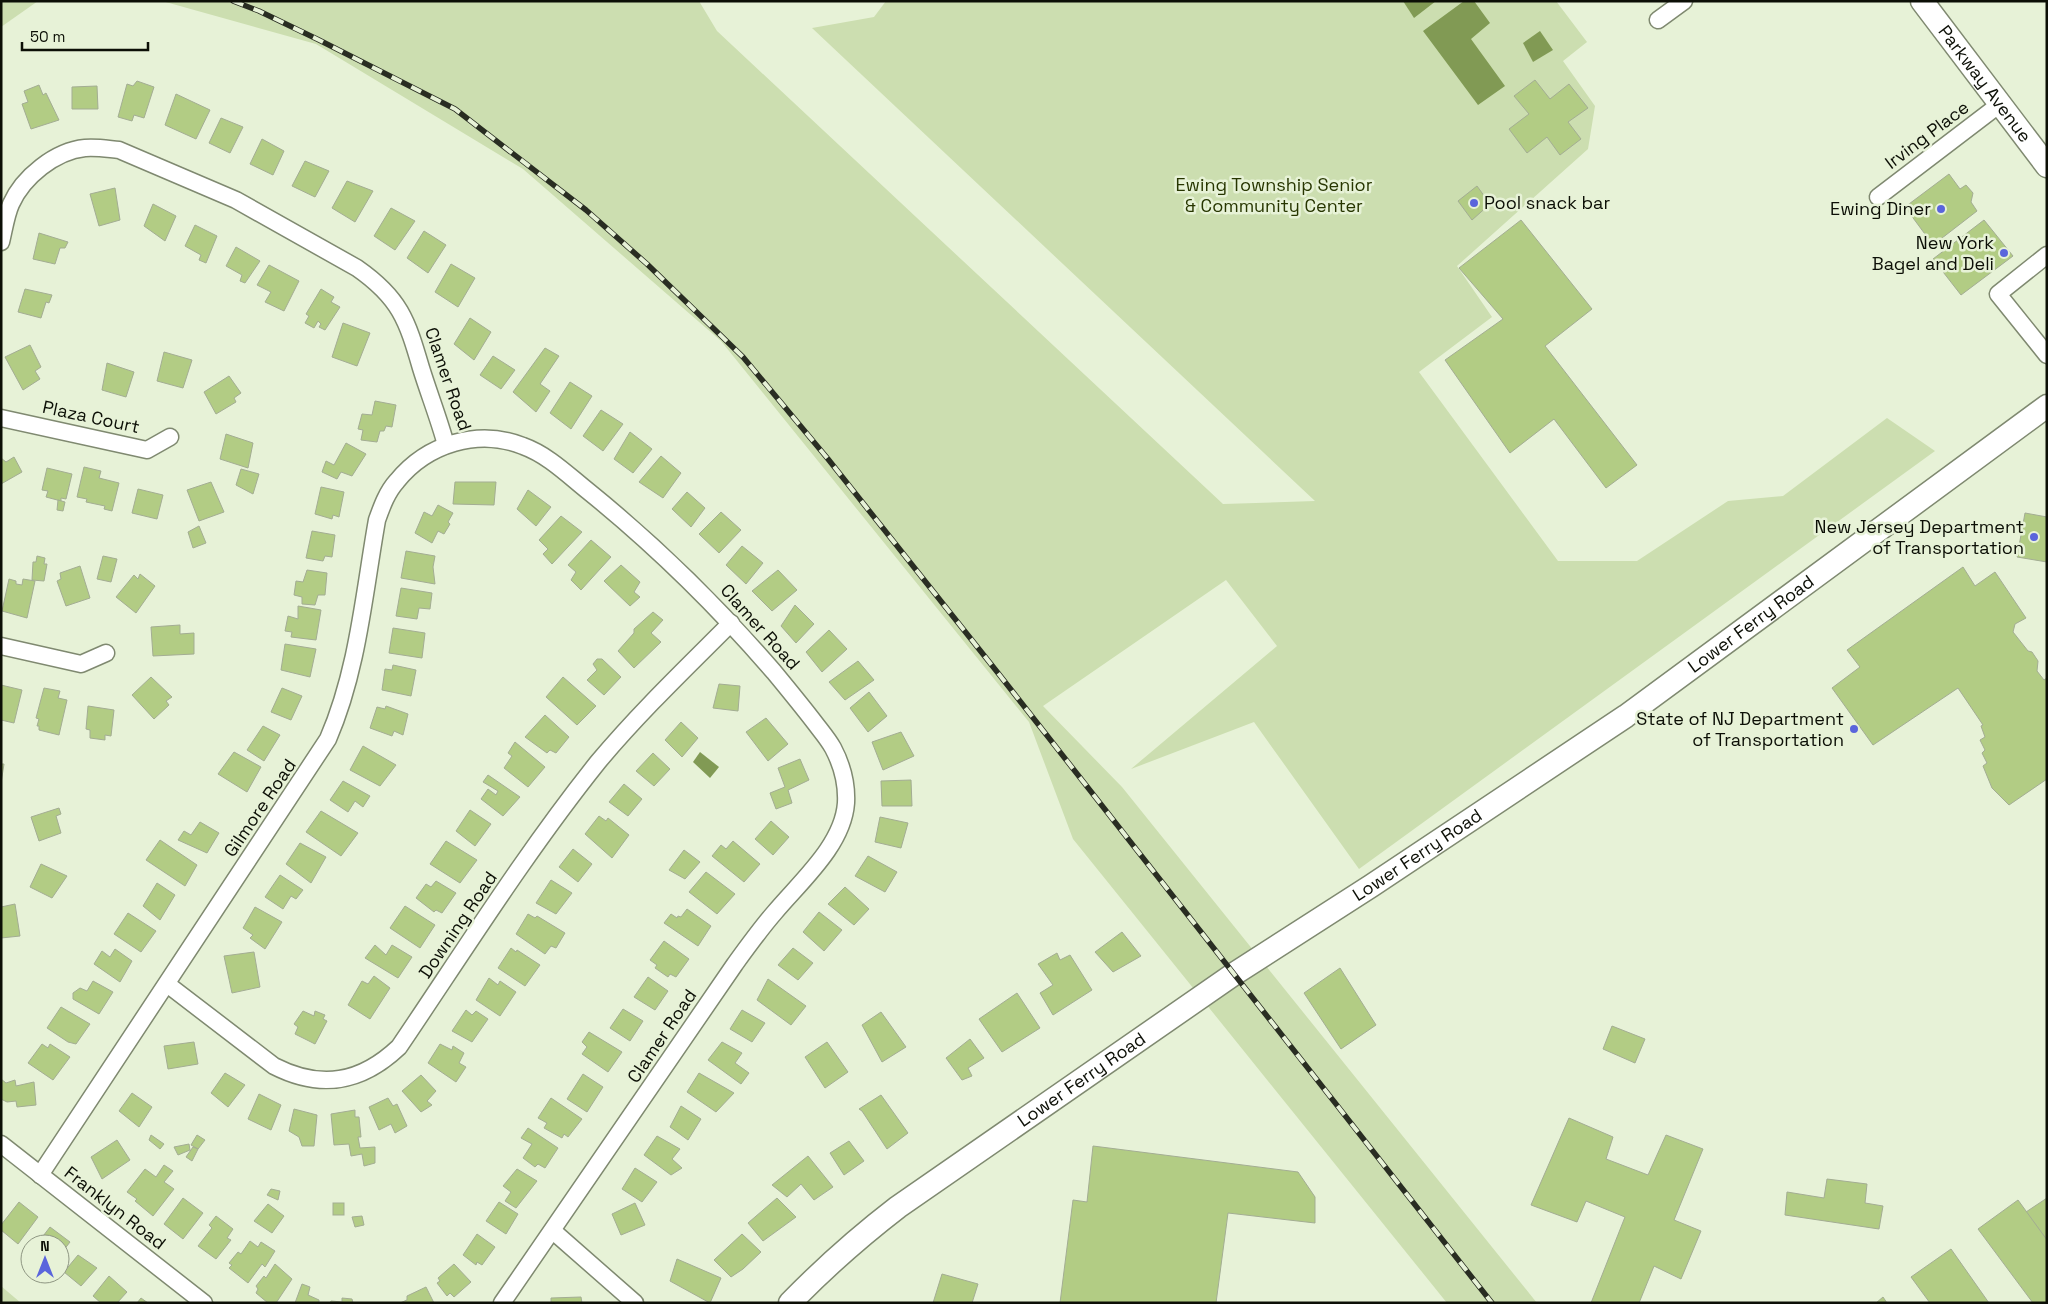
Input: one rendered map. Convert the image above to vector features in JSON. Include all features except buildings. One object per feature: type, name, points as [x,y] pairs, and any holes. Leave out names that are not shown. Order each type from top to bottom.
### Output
[{"type":"street","points":[[1658,20],[1684,1]]},
{"type":"street","name":"Parkway Avenue","points":[[1922,1],[2047,166]]},
{"type":"street","name":"Irving Place","points":[[1878,197],[2000,104]]},
{"type":"street","name":"Clamer Road","points":[[1,242],[10,205],[20,188],[33,174],[63,153],[84,148],[102,148],[119,150],[236,200],[357,268],[375,280],[392,298],[405,318],[413,337],[446,445],[482,438],[503,440],[524,446],[544,457],[627,523],[682,573],[731,623],[790,690],[832,746],[841,765],[846,784],[846,805],[841,826],[833,843],[768,920],[735,964],[553,1231]]},
{"type":"street","points":[[2047,255],[1998,294],[2047,355]]},
{"type":"street","name":"Lower Ferry Road","points":[[790,1303],[861,1235],[898,1207],[1234,974],[1366,890],[1626,716],[2047,406]]},
{"type":"street","name":"Plaza Court","points":[[1,418],[148,450],[170,437]]},
{"type":"street","name":"Gilmore Road","points":[[40,1175],[328,739],[350,680],[377,520],[384,500],[395,482],[410,466],[429,453],[446,445]]},
{"type":"street","name":"Downing Road","points":[[166,984],[274,1066],[290,1074],[310,1079],[346,1078],[367,1071],[384,1061],[399,1047],[557,815],[594,768],[647,709],[731,623]]},
{"type":"street","points":[[1,646],[81,664],[106,653]]},
{"type":"street","name":"Franklyn Road","points":[[1,1144],[204,1303]]},
{"type":"street","points":[[502,1303],[553,1231],[635,1303]]},
{"type":"green space","points":[[1,1],[38,1],[1,27]]},
{"type":"green space","name":"Ewing Township Senior & Community Center","points":[[162,1],[699,1],[717,31],[1223,504],[1315,501],[812,28],[874,17],[886,1],[1556,1],[1587,42],[1563,61],[1595,106],[1588,149],[1457,266],[1492,317],[1419,372],[1558,561],[1637,561],[1728,501],[1783,496],[1887,418],[1935,451],[1359,869],[1254,722],[1131,769],[1277,646],[1226,580],[1043,706],[1122,787],[1537,1303],[1447,1303],[1073,839],[1029,722],[721,341],[523,169],[316,44]]},
{"type":"green space","points":[[1,1286],[21,1303],[1,1303]]},
{"type":"shaded area","points":[[1403,1],[1436,1],[1414,18]]},
{"type":"shaded area","points":[[1464,1],[1474,1],[1490,23],[1471,39],[1505,86],[1478,105],[1423,31]]},
{"type":"shaded area","points":[[1540,31],[1553,50],[1533,62],[1523,43]]},
{"type":"shaded area","points":[[700,752],[719,767],[710,778],[693,762]]},
{"type":"railway","points":[[233,1],[259,11],[319,40],[455,109],[586,210],[647,264],[743,357],[828,459],[998,673],[1492,1303]]},
{"type":"place","name":"Pool snack bar","points":[[1474,203]]},
{"type":"place","name":"Ewing Diner","points":[[1941,209]]},
{"type":"place","name":"New York Bagel and Deli","points":[[2004,253]]},
{"type":"place","name":"New Jersey Department of Transportation","points":[[2034,537]]},
{"type":"place","name":"State of NJ Department of Transportation","points":[[1854,729]]}]
